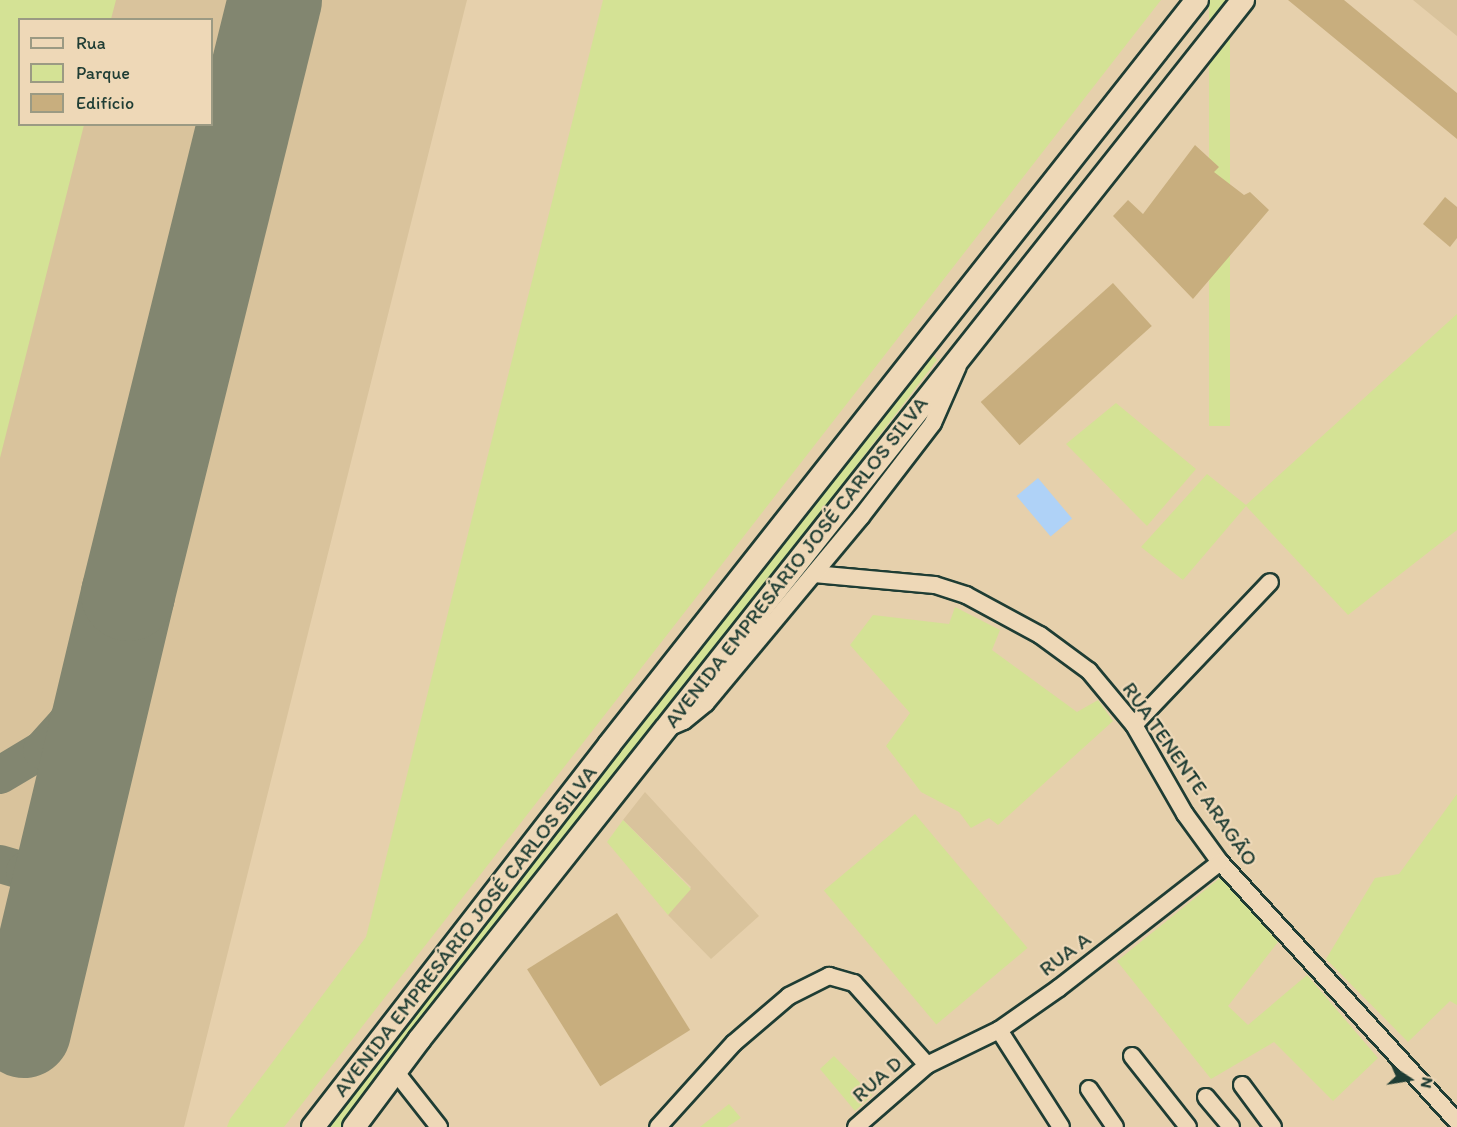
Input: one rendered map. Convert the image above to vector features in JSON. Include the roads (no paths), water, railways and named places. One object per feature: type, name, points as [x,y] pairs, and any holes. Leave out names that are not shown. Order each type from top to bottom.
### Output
[{"type":"main road","name":"AVENIDA EMPRESÁRIO JOSÉ CARLOS SILVA","points":[[313,1127],[587,773],[1197,0]]},
{"type":"main road","name":"AVENIDA EMPRESÁRIO JOSÉ CARLOS SILVA","points":[[361,1123],[395,1071],[1243,0]]},
{"type":"main road","points":[[931,337],[942,342],[958,358]]},
{"type":"street","points":[[664,729],[684,721],[706,703],[870,506],[933,423],[957,371],[958,358]]},
{"type":"street","points":[[852,491],[870,506]]},
{"type":"street","name":"RUA TENENTE ARAGÃO","points":[[814,574],[935,585],[966,595],[1040,635],[1089,671],[1134,725],[1185,814],[1220,862],[1454,1112]]},
{"type":"street","points":[[1134,725],[1270,582]]},
{"type":"street","name":"RUA A","points":[[927,1065],[999,1030],[1059,988],[1220,862]]},
{"type":"street","points":[[663,1125],[734,1043],[789,996],[829,976],[854,982],[927,1065]]},
{"type":"street","points":[[999,1030],[1061,1127]]},
{"type":"street","points":[[1132,1056],[1188,1127]]},
{"type":"street","name":"RUA D","points":[[856,1127],[927,1065]]},
{"type":"street","points":[[395,1071],[439,1127]]},
{"type":"street","points":[[1242,1084],[1273,1127]]},
{"type":"street","points":[[1089,1089],[1115,1127]]},
{"type":"street","points":[[1206,1097],[1231,1127]]},
{"type":"water","points":[[1038,478],[1072,519],[1051,537],[1017,496]]}]
